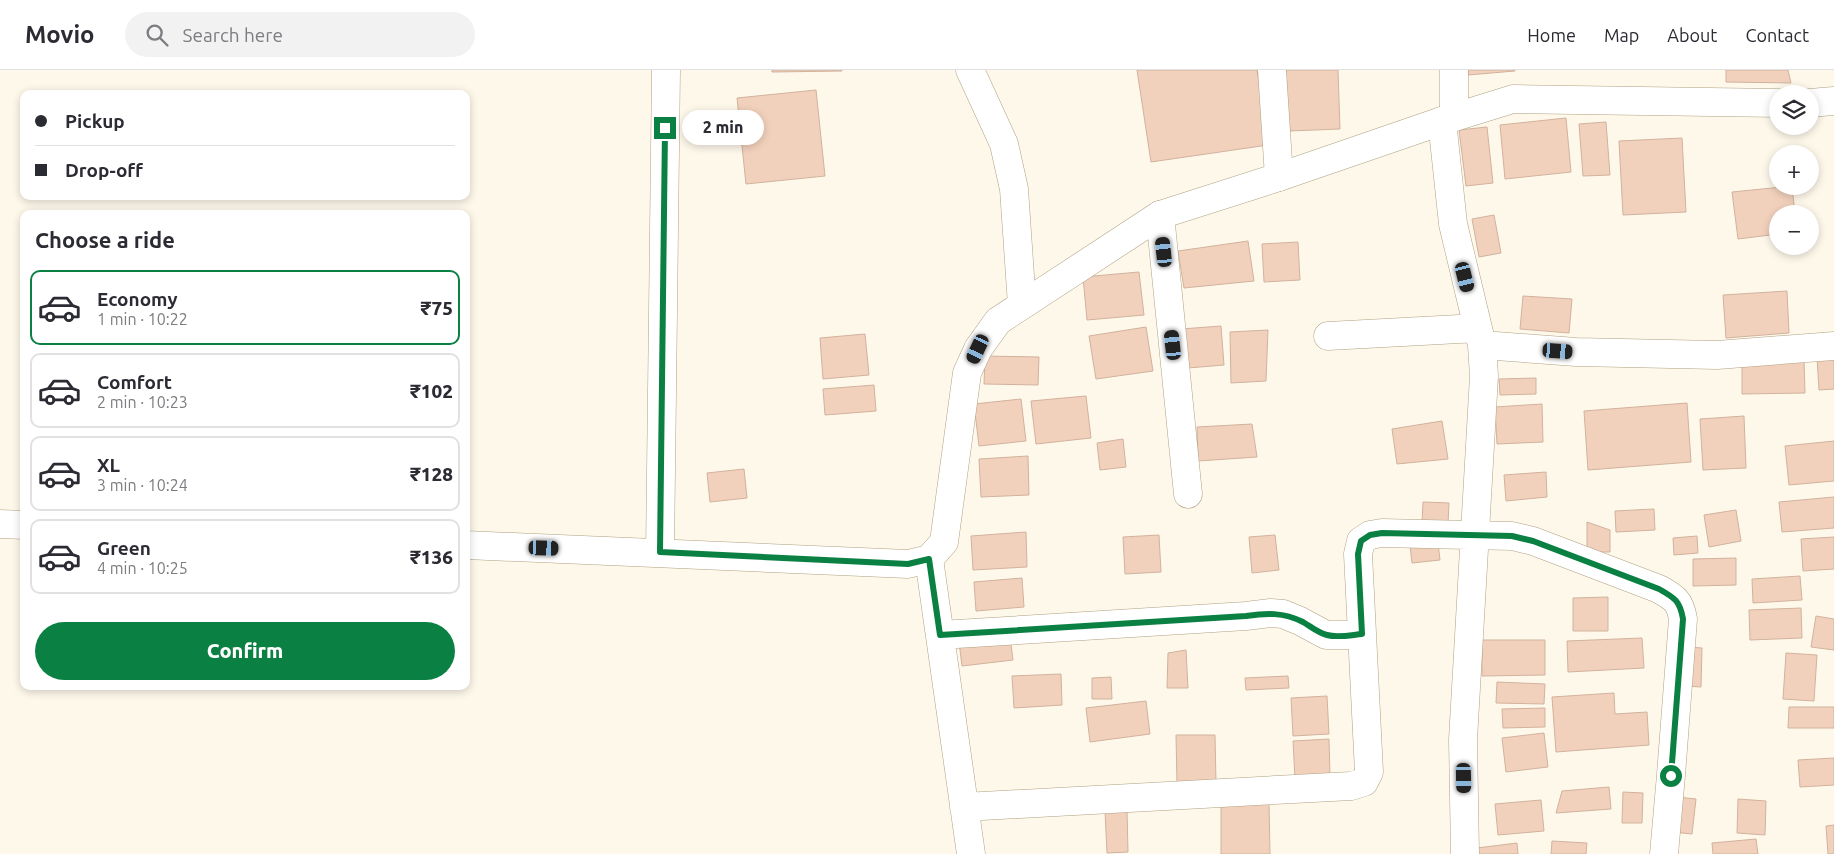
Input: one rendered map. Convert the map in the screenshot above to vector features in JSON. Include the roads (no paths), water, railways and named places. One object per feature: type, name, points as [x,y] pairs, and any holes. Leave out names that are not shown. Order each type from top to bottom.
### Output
[{"type":"street","points":[[660,552],[666,70]]},
{"type":"street","points":[[970,70],[1004,144],[1014,190],[1022,305]]},
{"type":"street","points":[[1272,70],[1279,177]]},
{"type":"street","points":[[1454,70],[1448,119],[1453,224],[1480,337],[1484,376],[1464,740],[1465,854]]},
{"type":"street","points":[[470,544],[908,564],[929,559],[944,542],[967,373],[978,349],[998,321],[1160,215],[1513,99],[1769,103]]},
{"type":"street","points":[[1819,103],[1834,102]]},
{"type":"street","points":[[1160,215],[1188,494]]},
{"type":"street","points":[[1328,336],[1480,337],[1576,352],[1717,355],[1834,346]]},
{"type":"street","points":[[0,524],[20,525]]},
{"type":"street","points":[[964,807],[1351,786],[1364,782],[1369,772],[1358,554],[1361,541],[1370,535],[1382,533],[1512,536],[1533,541],[1659,589],[1674,598],[1681,607],[1683,619],[1664,854]]},
{"type":"street","points":[[929,559],[971,854]]},
{"type":"street","points":[[940,635],[1271,613],[1283,614],[1326,635],[1362,634]]}]
